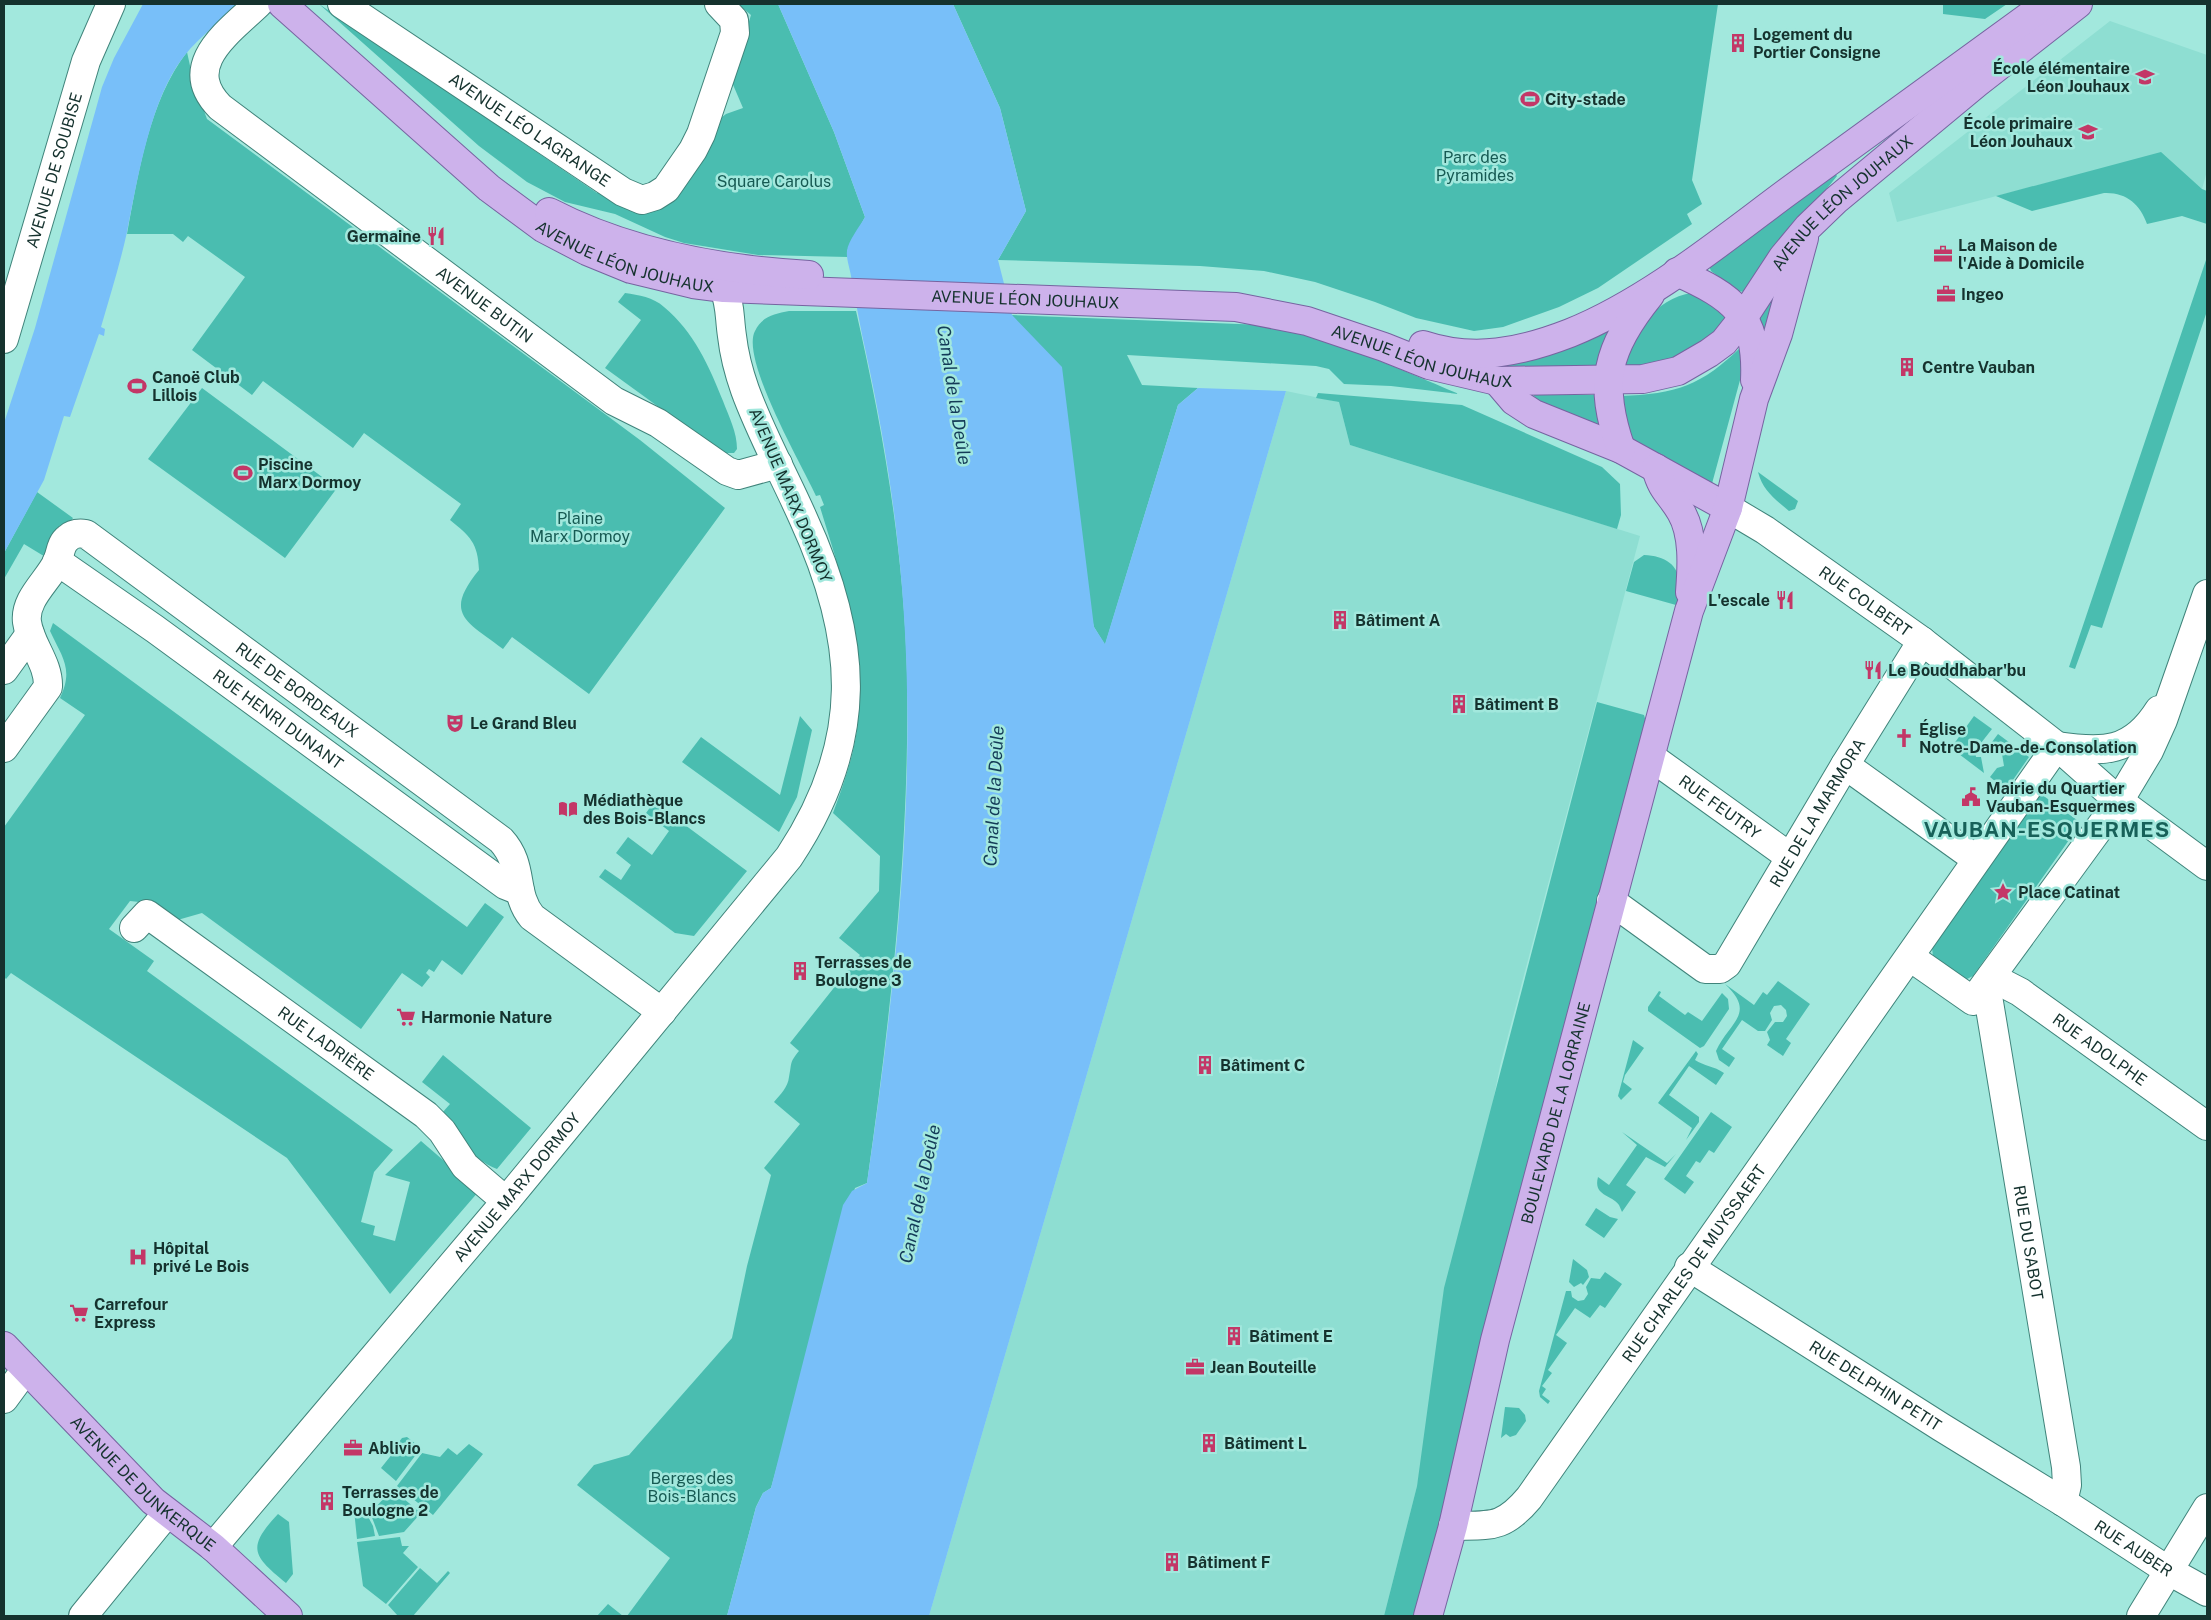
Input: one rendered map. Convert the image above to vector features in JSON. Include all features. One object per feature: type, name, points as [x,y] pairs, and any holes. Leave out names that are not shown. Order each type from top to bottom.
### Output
[{"type":"main road","name":"AVENUE LÉON JOUHAUX","points":[[1072,292],[1190,286],[1253,292],[1327,310],[1432,348],[1470,355],[1520,348],[1569,333],[1602,318],[1668,278],[2046,4]]},
{"type":"main road","name":"AVENUE LÉON JOUHAUX","points":[[288,9],[489,188],[523,215],[587,251],[610,261],[651,274],[726,277],[794,283],[1072,292],[1260,310],[1332,328],[1450,372],[1497,381],[1608,380],[1651,377],[1678,371],[1709,353],[1724,342],[1743,318],[1775,268],[1808,227],[1864,176],[2078,4]]},
{"type":"main road","name":"BOULEVARD DE LA LORRAINE","points":[[1428,1616],[1453,1526],[1476,1416],[1495,1340],[1689,612],[1728,508],[1754,399],[1778,334],[1808,227]]},
{"type":"main road","name":"AVENUE LÉON JOUHAUX","points":[[1621,449],[1610,410],[1608,380],[1616,348],[1629,321],[1668,278]]},
{"type":"main road","name":"BOULEVARD DE LA LORRAINE","points":[[1668,278],[1718,292],[1735,306],[1743,318],[1755,350],[1754,399]]},
{"type":"main road","name":"RUE COLBERT","points":[[1497,381],[1514,401],[1534,414],[1621,449],[1728,508]]},
{"type":"main road","name":"BOULEVARD DE LA LORRAINE","points":[[1656,468],[1660,485],[1681,512],[1689,534],[1691,571],[1689,612]]},
{"type":"main road","name":"AVENUE DE DUNKERQUE","points":[[4,1346],[167,1513],[213,1547],[288,1616]]},
{"type":"street","name":"AVENUE DE SOUBISE","points":[[4,339],[86,61],[111,4]]},
{"type":"street","name":"AVENUE BUTIN","points":[[258,4],[210,53],[205,68],[210,93],[220,107],[614,400],[658,423],[727,471],[738,475],[771,466]]},
{"type":"street","name":"AVENUE LÉO LAGRANGE","points":[[342,4],[636,199],[642,200],[655,196],[666,189],[701,134],[735,33],[734,20],[719,4]]},
{"type":"street","name":"AVENUE MARX DORMOY","points":[[213,1547],[506,1200],[790,857],[813,819],[828,784],[843,728],[846,692],[844,640],[835,602],[817,550],[771,466],[725,355],[717,319],[718,305],[726,277]]},
{"type":"street","name":"RUE COLBERT","points":[[1728,508],[1765,530],[1922,641],[2057,746],[2119,801],[2207,866]]},
{"type":"street","name":"RUE DE BORDEAUX","points":[[58,561],[62,545],[72,535],[86,534],[93,538],[501,840],[513,855],[520,891]]},
{"type":"street","points":[[4,748],[48,687],[48,675],[27,623],[28,608],[58,561]]},
{"type":"street","name":"RUE HENRI DUNANT","points":[[58,561],[504,885],[520,891]]},
{"type":"street","points":[[2178,678],[2148,725],[2130,742],[2119,746],[2094,750],[2057,746],[1976,859],[1910,957],[1973,1001],[2119,801],[2155,740],[2178,678],[2207,594]]},
{"type":"street","points":[[4,670],[30,634]]},
{"type":"street","name":"RUE DE LA MARMORA","points":[[1611,901],[1705,969],[1720,969],[1727,964],[1845,765],[1922,641]]},
{"type":"street","name":"RUE FEUTRY","points":[[1651,757],[1790,857]]},
{"type":"street","points":[[1845,765],[1976,859]]},
{"type":"street","points":[[520,891],[524,906],[532,917],[662,1012]]},
{"type":"street","name":"RUE LADRIÈRE","points":[[134,928],[147,914],[426,1115],[442,1131],[465,1166],[506,1200]]},
{"type":"street","name":"RUE CHARLES DE MUYSSAERT","points":[[1453,1526],[1503,1522],[1540,1496],[1689,1268],[1910,957]]},
{"type":"street","name":"RUE ADOLPHE","points":[[1989,981],[2020,992],[2207,1126]]},
{"type":"street","name":"RUE DU SABOT","points":[[1989,981],[2066,1467],[2067,1485],[2063,1502]]},
{"type":"street","name":"RUE DELPHIN PETIT","points":[[1689,1268],[2063,1502]]},
{"type":"street","points":[[4,1399],[26,1369]]},
{"type":"street","name":"RUE AUBER","points":[[2063,1502],[2169,1571],[2207,1592]]},
{"type":"street","points":[[2142,1616],[2207,1508]]},
{"type":"street","points":[[83,1616],[167,1513]]},
{"type":"shaded area","name":"École primaire Léon Jouhaux","points":[[2110,21],[2207,55],[2207,171],[2202,189],[2161,153],[1897,222],[1889,193]]},
{"type":"shaded area","points":[[1286,391],[1339,402],[1350,445],[1640,536],[1500,1066],[1417,1486],[1384,1616],[929,1616]]},
{"type":"green space","name":"Square Carolus","points":[[319,4],[597,193],[607,193],[649,211],[717,121],[726,114],[743,108],[731,80],[751,15],[738,4],[778,4],[834,132],[865,217],[847,251],[848,257],[758,255],[684,243],[665,237],[615,214],[565,202],[527,182],[479,146]]},
{"type":"green space","name":"Parc des Pyramides","points":[[953,4],[1718,4],[1692,180],[1702,204],[1687,214],[1692,224],[1598,288],[1559,307],[1503,327],[1474,331],[1416,318],[1315,282],[1264,271],[1200,266],[998,260],[1026,211],[1000,108]]},
{"type":"green space","points":[[1943,4],[2007,4],[1985,19],[1943,14]]},
{"type":"green space","name":"Plaine Marx Dormoy","points":[[187,52],[194,84],[207,119],[640,440],[725,508],[589,694],[512,637],[503,649],[479,631],[464,616],[461,607],[462,597],[479,570],[477,553],[472,541],[450,520],[461,504],[364,433],[353,448],[263,381],[252,395],[192,350],[245,277],[188,236],[183,242],[173,234],[127,234],[141,163],[154,116],[174,71]]},
{"type":"green space","points":[[2161,152],[2202,189],[2207,191],[2207,224],[2182,216],[2147,224],[2136,205],[2125,197],[2112,193],[2104,193],[2032,211],[1996,196]]},
{"type":"green space","points":[[1834,172],[1837,176],[1744,292],[1738,291],[1711,271],[1709,266]]},
{"type":"green space","points":[[2207,257],[2207,311],[2102,628],[2091,625],[2075,669],[2069,667]]},
{"type":"green space","points":[[625,293],[646,297],[660,304],[675,317],[692,338],[712,375],[732,425],[737,443],[737,449],[734,453],[722,453],[605,368],[641,320],[618,302]]},
{"type":"green space","points":[[1692,293],[1727,311],[1726,323],[1693,351],[1662,362],[1622,369],[1631,343],[1646,320],[1667,302],[1679,296]]},
{"type":"green space","points":[[1775,293],[1769,341],[1757,321]]},
{"type":"green space","name":"Berges des Bois-Blancs","points":[[789,311],[856,311],[875,400],[897,536],[905,627],[907,737],[902,865],[884,1056],[867,1183],[855,1188],[771,1488],[763,1493],[756,1507],[727,1616],[627,1616],[670,1558],[577,1485],[594,1465],[629,1455],[732,1338],[747,1266],[771,1175],[764,1168],[800,1124],[774,1102],[787,1084],[792,1061],[799,1051],[790,1043],[860,955],[839,938],[879,891],[880,856],[833,813],[852,756],[857,733],[860,693],[855,639],[850,612],[820,507],[824,505],[820,495],[816,496],[787,438],[764,388],[756,365],[753,345],[755,331],[758,326],[765,319]]},
{"type":"green space","points":[[1618,314],[1598,369],[1484,367]]},
{"type":"green space","points":[[1012,315],[1264,325],[1340,346],[1459,394],[1391,386],[1344,384],[1329,369],[1316,366],[1127,355],[1142,385],[1198,388],[1178,405],[1105,645],[1094,627]]},
{"type":"green space","points":[[1742,346],[1743,369],[1710,491],[1640,447],[1628,429],[1620,396],[1657,393],[1687,385],[1714,370]]},
{"type":"green space","name":"Piscine Marx Dormoy","points":[[202,388],[337,488],[285,558],[148,459]]},
{"type":"green space","points":[[1318,393],[1462,405],[1602,467],[1620,484],[1621,515],[1617,529],[1350,445],[1339,402],[1316,398]]},
{"type":"green space","points":[[1534,395],[1594,395],[1602,427],[1535,401]]},
{"type":"green space","points":[[1758,472],[1798,501],[1795,509],[1789,511],[1766,490]]},
{"type":"green space","points":[[37,492],[73,518],[47,558],[24,544],[4,579],[4,553]]},
{"type":"green space","points":[[1644,555],[1664,559],[1674,567],[1679,578],[1680,588],[1676,605],[1626,591],[1634,562]]},
{"type":"green space","points":[[53,623],[467,927],[485,903],[504,917],[462,975],[442,960],[434,972],[429,969],[426,973],[430,977],[422,987],[402,973],[361,1029],[202,913],[174,921],[149,903],[130,901],[109,929],[154,961],[147,971],[393,1150],[374,1172],[361,1222],[375,1226],[373,1235],[395,1241],[410,1182],[385,1175],[421,1141],[479,1191],[390,1294],[287,1158],[11,973],[6,979],[4,977],[4,827],[85,715],[60,698],[66,679],[66,671],[65,663],[50,631]]},
{"type":"green space","points":[[1597,702],[1644,715],[1647,725],[1418,1616],[1384,1616],[1417,1486],[1444,1288]]},
{"type":"green space","points":[[800,716],[812,730],[797,797],[779,832],[682,762],[701,737],[780,795]]},
{"type":"green space","points":[[1974,716],[1992,729],[1981,743],[1974,745],[1976,757],[1981,757],[1984,773],[1951,748]]},
{"type":"green space","points":[[1998,734],[2029,757],[2006,790],[1990,777],[1997,768],[2004,766],[2002,754],[1997,754],[1996,749],[2001,748],[1992,742]]},
{"type":"green space","points":[[2041,794],[2081,823],[1973,976],[1965,980],[1933,957],[1932,947]]},
{"type":"green space","points":[[654,802],[747,871],[694,936],[675,933],[599,877],[605,869],[621,880],[631,865],[616,853],[628,837],[652,855],[669,831],[646,813]]},
{"type":"green space","points":[[1778,981],[1810,1004],[1786,1039],[1791,1043],[1783,1056],[1767,1045],[1770,1040],[1767,1032],[1775,1022],[1783,1022],[1787,1016],[1786,1010],[1781,1005],[1774,1006],[1770,1013],[1772,1020],[1765,1031],[1758,1031],[1742,1020],[1722,1049],[1735,1058],[1729,1067],[1719,1060],[1716,1051],[1740,1011],[1739,1003],[1734,994],[1725,984],[1754,1005],[1763,992],[1767,995]]},
{"type":"green space","points":[[1659,991],[1661,992],[1659,996],[1685,1015],[1688,1012],[1702,1021],[1722,993],[1728,999],[1729,1009],[1704,1046],[1700,1048],[1648,1011],[1648,1007]]},
{"type":"green space","points":[[1633,1040],[1644,1048],[1625,1075],[1623,1082],[1632,1089],[1621,1100],[1618,1096]]},
{"type":"green space","points":[[1696,1051],[1698,1054],[1695,1060],[1724,1073],[1716,1085],[1689,1066],[1669,1095],[1699,1117],[1699,1122],[1686,1140],[1692,1128],[1658,1103]]},
{"type":"green space","points":[[443,1055],[531,1128],[497,1169],[472,1153],[442,1113],[450,1104],[422,1082]]},
{"type":"green space","points":[[1711,1112],[1732,1127],[1714,1153],[1709,1150],[1700,1163],[1696,1161],[1686,1176],[1694,1182],[1685,1194],[1664,1179]]},
{"type":"green space","points":[[1622,1132],[1667,1163],[1676,1154],[1665,1167],[1646,1157],[1626,1185],[1636,1192],[1622,1212],[1616,1201],[1600,1191],[1597,1183],[1598,1177],[1609,1185],[1637,1145]]},
{"type":"green space","points":[[1596,1208],[1610,1217],[1618,1219],[1604,1238],[1585,1225]]},
{"type":"green space","points":[[1573,1259],[1587,1270],[1589,1277],[1583,1285],[1581,1283],[1574,1287],[1569,1282]]},
{"type":"green space","points":[[1605,1272],[1622,1284],[1605,1308],[1600,1305],[1590,1318],[1575,1308],[1556,1335],[1567,1343],[1548,1370],[1552,1373],[1542,1386],[1546,1389],[1542,1395],[1550,1401],[1548,1404],[1540,1397],[1539,1391],[1566,1291],[1571,1291],[1572,1297],[1578,1301],[1584,1300],[1588,1294],[1586,1287],[1591,1278],[1600,1279]]},
{"type":"green space","points":[[1505,1407],[1519,1408],[1525,1415],[1526,1421],[1516,1435],[1510,1437],[1506,1434],[1501,1438]]},
{"type":"green space","points":[[407,1437],[421,1448],[396,1481],[381,1468],[397,1448],[396,1446],[402,1438]]},
{"type":"green space","points":[[469,1444],[483,1454],[433,1515],[397,1486],[422,1453],[440,1457],[448,1448],[457,1455]]},
{"type":"green space","points":[[392,1489],[421,1513],[404,1532],[379,1536],[371,1515],[371,1509],[376,1507]]},
{"type":"green space","points":[[364,1509],[373,1526],[375,1536],[357,1539],[354,1510]]},
{"type":"green space","points":[[278,1514],[289,1522],[293,1574],[286,1583],[266,1566],[258,1551],[261,1535]]},
{"type":"green space","points":[[400,1537],[402,1546],[409,1546],[403,1553],[418,1567],[386,1604],[363,1586],[357,1542]]},
{"type":"green space","points":[[420,1568],[437,1583],[448,1571],[450,1573],[413,1616],[398,1616],[388,1605]]},
{"type":"green space","points":[[608,1604],[623,1616],[597,1616]]},
{"type":"water","points":[[143,4],[238,4],[183,57],[167,83],[145,146],[124,244],[101,327],[105,329],[104,336],[99,334],[70,417],[64,416],[44,480],[4,553],[4,423],[35,328],[102,87],[114,58]]},
{"type":"water","name":"Canal de la Deûle","points":[[778,4],[953,4],[1000,108],[1026,211],[998,260],[1012,315],[1062,367],[1094,627],[1105,644],[1178,405],[1198,388],[1286,391],[929,1616],[727,1616],[756,1507],[763,1493],[771,1488],[843,1205],[852,1191],[867,1183],[897,942],[907,780],[904,618],[897,537],[880,421],[847,257],[847,251],[854,234],[865,217],[834,132]]},
{"type":"place","name":"Logement du Portier Consigne","points":[[1738,43]]},
{"type":"place","name":"École élémentaire Léon Jouhaux","points":[[2145,77]]},
{"type":"place","name":"City-stade","points":[[1530,99]]},
{"type":"place","name":"École primaire Léon Jouhaux","points":[[2088,132]]},
{"type":"place","name":"Germaine","points":[[436,236]]},
{"type":"place","name":"La Maison de l'Aide à Domicile","points":[[1943,254]]},
{"type":"place","name":"Ingeo","points":[[1946,294]]},
{"type":"place","name":"Centre Vauban","points":[[1907,367]]},
{"type":"place","name":"Canoë Club Lillois","points":[[137,386]]},
{"type":"place","name":"Piscine Marx Dormoy","points":[[243,473]]},
{"type":"place","name":"L'escale","points":[[1785,600]]},
{"type":"place","name":"Bâtiment A","points":[[1340,620]]},
{"type":"place","name":"Le Bouddhabar'bu","points":[[1873,670]]},
{"type":"place","name":"Bâtiment B","points":[[1459,704]]},
{"type":"place","name":"Le Grand Bleu","points":[[455,723]]},
{"type":"place","name":"Église Notre-Dame-de-Consolation","points":[[1904,738]]},
{"type":"place","name":"Mairie du Quartier Vauban-Esquermes","points":[[1971,797]]},
{"type":"place","name":"Médiathèque des Bois-Blancs","points":[[568,809]]},
{"type":"place","name":"Place Catinat","points":[[2003,892]]},
{"type":"place","name":"Terrasses de Boulogne 3","points":[[800,971]]},
{"type":"place","name":"Harmonie Nature","points":[[406,1017]]},
{"type":"place","name":"Bâtiment C","points":[[1205,1065]]},
{"type":"place","name":"Hôpital privé Le Bois","points":[[138,1257]]},
{"type":"place","name":"Carrefour Express","points":[[79,1313]]},
{"type":"place","name":"Bâtiment E","points":[[1234,1336]]},
{"type":"place","name":"Jean Bouteille","points":[[1195,1367]]},
{"type":"place","name":"Bâtiment L","points":[[1209,1443]]},
{"type":"place","name":"Ablivio","points":[[353,1448]]},
{"type":"place","name":"Terrasses de Boulogne 2","points":[[327,1501]]},
{"type":"place","name":"Bâtiment F","points":[[1172,1562]]},
{"type":"district","name":"VAUBAN-ESQUERMES","points":[[2047,830]]}]
